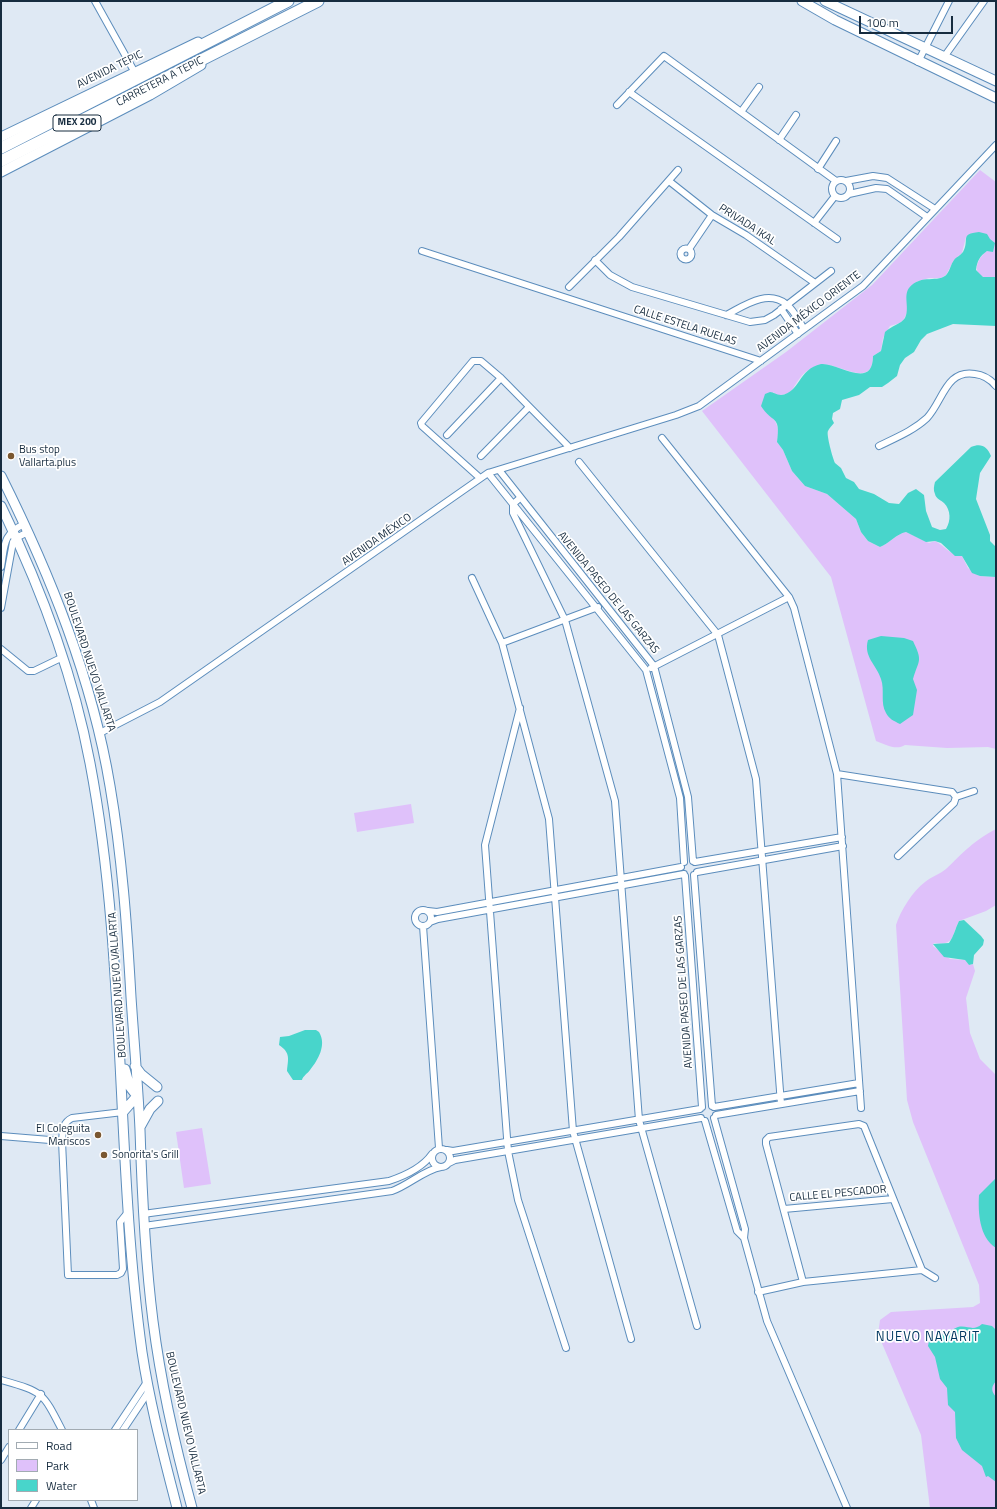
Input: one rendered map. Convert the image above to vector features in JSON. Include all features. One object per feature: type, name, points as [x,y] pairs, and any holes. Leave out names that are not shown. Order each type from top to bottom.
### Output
[{"type":"highway","name":"CARRETERA A TEPIC","points":[[1,148],[139,73],[232,30],[288,1]]},
{"type":"highway","name":"CARRETERA A TEPIC","points":[[1,161],[318,1]]},
{"type":"main road","points":[[802,1],[835,20],[918,62],[996,98]]},
{"type":"main road","points":[[825,1],[944,58],[996,81]]},
{"type":"main road","points":[[1,172],[150,95],[228,47]]},
{"type":"main road","name":"AVENIDA TEPIC","points":[[1,137],[139,73]]},
{"type":"main road","name":"BOULEVARD NUEVO VALLARTA","points":[[1,476],[26,528],[69,632],[100,733],[111,790],[121,860],[140,1128],[143,1214],[152,1318],[166,1404],[192,1508]]},
{"type":"main road","name":"BOULEVARD NUEVO VALLARTA","points":[[1,506],[40,591],[63,657],[84,733],[101,826],[110,907],[125,1110],[129,1211],[138,1319],[148,1386],[177,1508]]},
{"type":"main road","points":[[120,1051],[130,1088],[137,1096],[125,1110]]},
{"type":"main road","points":[[135,1066],[148,1081],[157,1087]]},
{"type":"main road","points":[[140,1128],[144,1119],[158,1101]]},
{"type":"main road","points":[[125,1110],[138,1110]]},
{"type":"main road","points":[[138,1319],[152,1318]]},
{"type":"street","points":[[95,1],[139,73]]},
{"type":"street","points":[[918,62],[949,1]]},
{"type":"street","points":[[944,58],[984,1]]},
{"type":"street","points":[[617,105],[664,56],[836,181],[846,181],[873,176],[887,178],[935,209]]},
{"type":"street","points":[[741,112],[759,87]]},
{"type":"street","points":[[629,92],[837,239]]},
{"type":"street","points":[[779,140],[796,114]]},
{"type":"street","points":[[818,169],[836,141]]},
{"type":"street","name":"AVENIDA MÉXICO ORIENTE","points":[[688,411],[699,406],[863,286],[996,145]]},
{"type":"street","points":[[569,287],[619,237],[678,170]]},
{"type":"street","name":"PRIVADA IKAL","points":[[669,181],[712,215],[746,235],[816,283]]},
{"type":"street","points":[[836,181],[832,186],[832,191],[835,196],[840,199],[845,198],[849,194],[876,188],[887,189],[927,217]]},
{"type":"street","points":[[846,181],[851,190],[849,194]]},
{"type":"street","points":[[814,223],[835,196]]},
{"type":"street","points":[[689,249],[712,215]]},
{"type":"street","name":"CALLE ESTELA RUELAS","points":[[422,251],[761,361]]},
{"type":"street","points":[[595,260],[610,275],[621,282],[750,322],[765,320],[831,271]]},
{"type":"street","points":[[726,315],[762,298],[777,299],[787,305],[804,329]]},
{"type":"street","points":[[781,309],[798,334]]},
{"type":"street","points":[[480,478],[423,428],[421,423],[473,361],[481,361],[500,378],[570,448]]},
{"type":"street","points":[[879,446],[911,430],[927,418],[950,381],[958,375],[975,374],[985,376],[996,386]]},
{"type":"street","points":[[447,434],[500,378]]},
{"type":"street","points":[[481,456],[530,407]]},
{"type":"street","name":"AVENIDA MÉXICO","points":[[100,733],[160,702],[297,608],[488,473],[688,411]]},
{"type":"street","points":[[662,438],[789,597],[794,608],[837,774],[861,1108]]},
{"type":"street","points":[[579,462],[718,635],[756,779],[781,1104]]},
{"type":"street","name":"AVENIDA PASEO DE LAS GARZAS","points":[[499,470],[604,605],[654,666],[688,797],[694,862],[698,867],[696,874],[713,1107],[715,1117]]},
{"type":"street","name":"AVENIDA PASEO DE LAS GARZAS","points":[[488,473],[646,670],[680,798],[683,865],[685,875],[703,1119]]},
{"type":"street","points":[[520,498],[513,504],[513,512],[565,620],[615,801],[640,1128],[697,1326]]},
{"type":"street","points":[[521,529],[528,524]]},
{"type":"street","points":[[1,567],[8,537],[26,528]]},
{"type":"street","points":[[1,608],[14,534]]},
{"type":"street","points":[[472,578],[502,643],[549,819],[574,1139],[631,1339]]},
{"type":"street","points":[[646,670],[718,635],[789,597]]},
{"type":"street","points":[[502,643],[604,605]]},
{"type":"street","points":[[1,649],[28,672],[63,657]]},
{"type":"street","points":[[520,707],[484,845],[508,1151],[518,1200],[566,1348]]},
{"type":"street","points":[[837,774],[952,792],[956,797]]},
{"type":"street","points":[[956,797],[974,791]]},
{"type":"street","points":[[898,856],[954,803],[956,797]]},
{"type":"street","points":[[423,926],[416,923],[415,915],[421,910],[437,912],[621,878],[694,862],[842,837]]},
{"type":"street","points":[[423,926],[430,922],[489,910],[696,874],[842,846]]},
{"type":"street","points":[[428,911],[431,918],[430,922]]},
{"type":"street","points":[[143,1214],[389,1181],[401,1177],[428,1160],[438,1148],[423,926]]},
{"type":"street","points":[[438,1148],[453,1151],[639,1120],[701,1108],[709,1105],[713,1107],[859,1083]]},
{"type":"street","points":[[144,1226],[392,1191],[405,1186],[433,1169],[455,1160],[640,1128],[715,1117],[860,1091]]},
{"type":"street","points":[[125,1110],[66,1120],[62,1141],[68,1275],[117,1275],[121,1273],[123,1269],[120,1222],[129,1211]]},
{"type":"street","points":[[715,1117],[745,1229],[744,1238],[767,1321],[847,1508]]},
{"type":"street","points":[[703,1119],[737,1231],[744,1238]]},
{"type":"street","points":[[803,1282],[766,1140],[770,1137],[859,1124],[864,1126],[922,1270],[935,1278]]},
{"type":"street","points":[[1,1136],[62,1141]]},
{"type":"street","points":[[447,1150],[451,1159],[449,1163]]},
{"type":"street","points":[[432,1154],[433,1163],[441,1167]]},
{"type":"street","points":[[389,1181],[392,1191]]},
{"type":"street","points":[[297,1193],[299,1204]]},
{"type":"street","name":"CALLE EL PESCADOR","points":[[784,1210],[893,1199]]},
{"type":"street","points":[[200,1206],[203,1217]]},
{"type":"street","points":[[172,1210],[174,1221]]},
{"type":"street","points":[[758,1292],[803,1282],[922,1270]]},
{"type":"street","points":[[1,1380],[33,1389],[41,1394],[48,1403],[61,1429]]},
{"type":"street","points":[[119,1429],[148,1386]]},
{"type":"street","points":[[20,1429],[41,1394]]},
{"type":"street","points":[[1,1460],[8,1449]]},
{"type":"green space","points":[[980,170],[996,182],[996,277],[989,278],[979,275],[977,266],[982,256],[987,251],[966,237],[962,253],[954,260],[946,275],[941,278],[929,278],[916,282],[904,319],[900,323],[890,326],[883,338],[881,351],[873,356],[871,366],[867,372],[853,372],[828,365],[815,367],[804,374],[789,393],[777,395],[773,392],[768,414],[776,423],[778,430],[777,442],[783,450],[792,471],[805,486],[827,494],[856,519],[861,532],[868,541],[880,547],[906,532],[929,543],[935,541],[951,553],[962,556],[968,568],[980,576],[996,577],[996,749],[988,747],[947,748],[905,745],[902,747],[894,747],[876,741],[831,577],[702,411],[786,352],[872,285]]},
{"type":"green space","points":[[411,804],[414,823],[357,832],[354,813]]},
{"type":"green space","points":[[996,829],[996,905],[986,911],[959,921],[949,941],[941,944],[934,943],[933,946],[950,959],[965,960],[969,965],[973,964],[975,971],[966,998],[970,1033],[980,1059],[996,1075],[996,1508],[930,1508],[921,1435],[878,1334],[880,1320],[891,1312],[973,1307],[980,1303],[979,1285],[913,1122],[907,1100],[896,925],[901,913],[920,886],[946,869],[975,842]]},
{"type":"green space","points":[[202,1128],[211,1184],[184,1188],[176,1132]]},
{"type":"water","points":[[979,232],[987,234],[995,243],[993,252],[987,251],[978,261],[976,270],[983,277],[996,277],[996,326],[953,324],[927,334],[921,340],[914,352],[905,358],[900,365],[897,376],[888,383],[882,387],[870,387],[859,395],[842,400],[840,409],[833,413],[832,419],[834,423],[828,431],[828,437],[835,463],[841,468],[846,478],[854,482],[859,489],[874,494],[889,503],[899,504],[908,493],[916,489],[924,495],[926,511],[932,527],[940,530],[946,529],[950,516],[946,506],[936,496],[934,490],[935,482],[971,447],[981,445],[986,448],[991,456],[980,473],[976,499],[990,535],[990,541],[996,547],[996,577],[980,576],[972,573],[962,556],[955,556],[941,543],[935,541],[926,542],[906,532],[880,547],[868,541],[861,532],[856,519],[827,494],[805,486],[792,471],[783,450],[777,442],[777,423],[761,406],[765,394],[770,392],[779,395],[787,393],[796,386],[803,375],[813,367],[821,364],[853,372],[867,372],[871,366],[873,356],[881,351],[885,332],[905,318],[907,310],[907,291],[909,288],[919,281],[944,277],[954,260],[963,252],[967,236],[969,234]]},
{"type":"water","points":[[881,636],[904,638],[913,641],[919,657],[913,679],[917,690],[913,715],[900,724],[890,718],[884,709],[881,679],[867,651],[868,640]]},
{"type":"water","points":[[964,920],[984,940],[983,945],[974,955],[973,964],[969,965],[965,960],[944,957],[933,944],[949,943],[959,921]]},
{"type":"water","points":[[305,1030],[316,1030],[319,1032],[322,1047],[316,1062],[302,1080],[293,1080],[287,1071],[288,1056],[279,1045],[280,1037],[289,1036]]},
{"type":"water","points":[[996,1178],[996,1248],[990,1243],[983,1231],[979,1216],[979,1195]]},
{"type":"water","points":[[982,1324],[992,1326],[996,1330],[996,1381],[992,1389],[996,1397],[996,1482],[988,1476],[986,1477],[982,1466],[962,1450],[956,1438],[955,1412],[948,1405],[947,1388],[940,1379],[935,1357],[928,1346],[929,1341],[958,1327],[976,1328]]},
{"type":"place","name":"Bus stop Vallarta.plus","points":[[11,456]]},
{"type":"place","name":"El Coleguita Mariscos","points":[[98,1135]]},
{"type":"place","name":"Sonorita's Grill","points":[[104,1155]]},
{"type":"district","name":"NUEVO NAYARIT","points":[[928,1338]]}]
